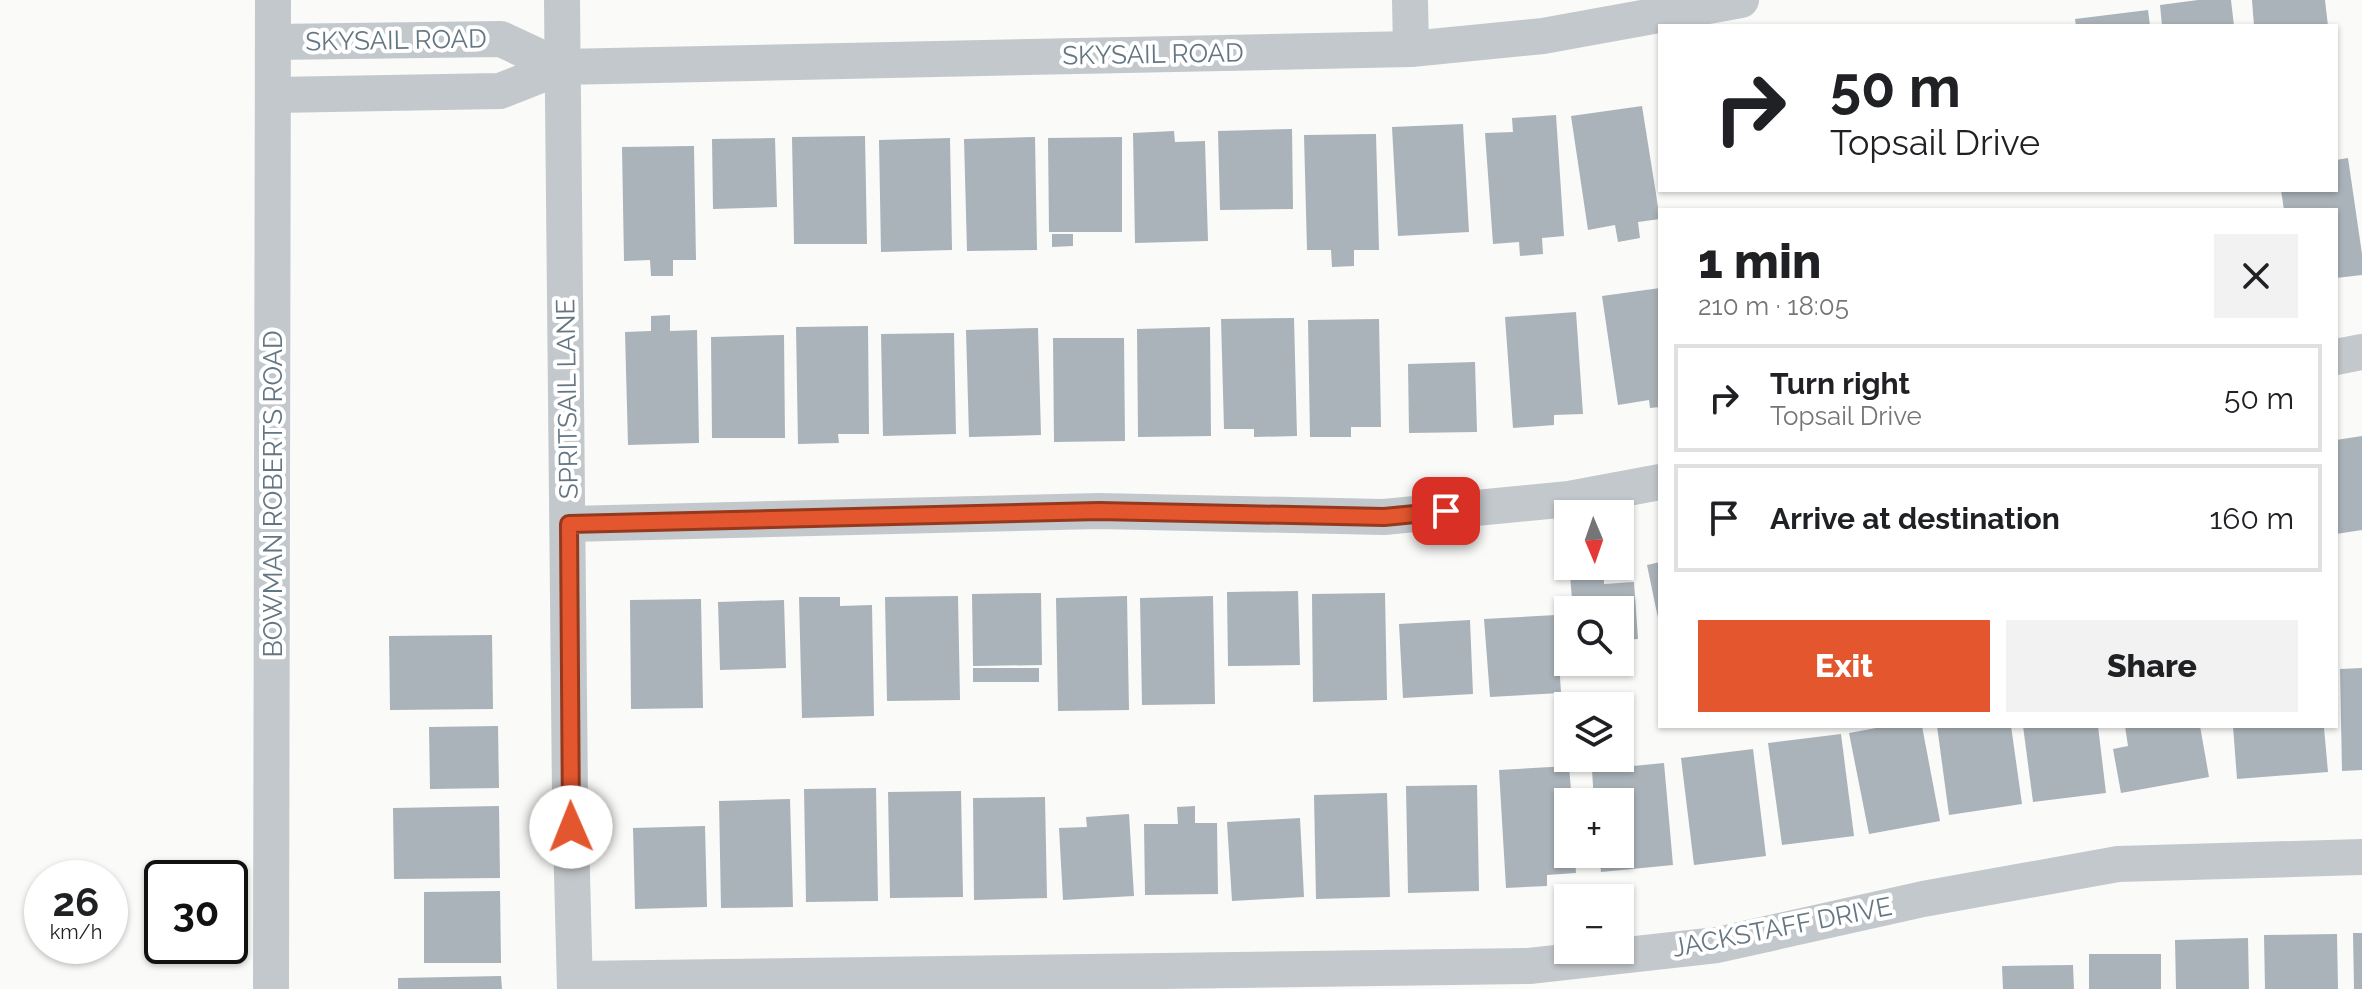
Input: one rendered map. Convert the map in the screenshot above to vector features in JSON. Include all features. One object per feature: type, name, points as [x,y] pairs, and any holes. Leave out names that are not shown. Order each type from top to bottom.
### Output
[{"type":"street","name":"BOWMAN ROBERTS ROAD","points":[[271,989],[273,0]]},
{"type":"street","name":"SPRITSAIL LANE","points":[[562,0],[570,796],[575,984]]},
{"type":"street","points":[[1410,0],[1411,49]]},
{"type":"street","name":"SKYSAIL ROAD","points":[[274,95],[500,91],[561,67],[1411,49],[1543,36],[1741,0]]},
{"type":"street","name":"SKYSAIL ROAD","points":[[273,42],[501,39],[561,67]]},
{"type":"street","points":[[2338,357],[2362,352]]},
{"type":"street","points":[[569,524],[1099,511],[1384,517],[1569,499],[1658,482]]},
{"type":"street","name":"JACKSTAFF DRIVE","points":[[575,984],[1529,966],[1717,945],[1923,899],[2118,864],[2362,857]]},
{"type":"building","points":[[2231,0],[2234,24],[2162,24],[2160,5]]},
{"type":"building","points":[[2252,0],[2325,0],[2328,24],[2254,24]]},
{"type":"building","points":[[2148,10],[2150,24],[2076,24],[2075,19]]},
{"type":"building","points":[[1642,106],[1658,208],[1658,219],[1638,222],[1640,238],[1618,242],[1615,225],[1588,230],[1571,116]]},
{"type":"building","points":[[1556,115],[1564,236],[1542,238],[1543,254],[1520,256],[1519,242],[1493,244],[1485,133],[1513,132],[1512,118]]},
{"type":"building","points":[[1463,124],[1469,232],[1398,236],[1392,127]]},
{"type":"building","points":[[1292,129],[1293,209],[1220,210],[1218,131]]},
{"type":"building","points":[[1174,131],[1175,142],[1205,141],[1208,241],[1135,243],[1133,133]]},
{"type":"building","points":[[1376,134],[1379,250],[1354,250],[1354,266],[1332,267],[1331,250],[1307,250],[1304,135]]},
{"type":"building","points":[[865,136],[867,244],[794,244],[792,137]]},
{"type":"building","points":[[1035,137],[1037,250],[967,251],[964,139]]},
{"type":"building","points":[[1122,137],[1122,232],[1049,232],[1048,138]]},
{"type":"building","points":[[775,138],[777,207],[713,209],[712,139]]},
{"type":"building","points":[[950,138],[952,250],[881,252],[879,140]]},
{"type":"building","points":[[694,146],[696,260],[673,260],[673,276],[651,276],[650,260],[624,261],[622,147]]},
{"type":"building","points":[[2348,158],[2362,254],[2362,275],[2338,278],[2338,208],[2284,208],[2281,192],[2338,192],[2338,160]]},
{"type":"building","points":[[1052,234],[1073,234],[1073,246],[1052,247]]},
{"type":"building","points":[[1658,288],[1658,407],[1650,408],[1649,400],[1618,405],[1602,296]]},
{"type":"building","points":[[1576,312],[1583,414],[1554,415],[1554,425],[1513,428],[1505,317]]},
{"type":"building","points":[[670,315],[670,331],[697,330],[699,443],[628,445],[625,332],[651,331],[651,316]]},
{"type":"building","points":[[1294,318],[1297,436],[1254,437],[1254,429],[1224,429],[1221,319]]},
{"type":"building","points":[[1379,319],[1381,427],[1351,427],[1351,437],[1310,437],[1308,320]]},
{"type":"building","points":[[868,326],[869,434],[838,434],[839,443],[798,444],[796,327]]},
{"type":"building","points":[[1210,327],[1211,436],[1138,437],[1137,329]]},
{"type":"building","points":[[1038,328],[1041,435],[969,437],[966,330]]},
{"type":"building","points":[[954,333],[956,434],[883,436],[881,334]]},
{"type":"building","points":[[784,335],[785,438],[712,438],[711,337]]},
{"type":"building","points":[[1053,338],[1124,338],[1125,441],[1054,442]]},
{"type":"building","points":[[1475,362],[1477,432],[1409,433],[1408,364]]},
{"type":"building","points":[[2362,436],[2362,530],[2338,534],[2338,440]]},
{"type":"building","points":[[1658,562],[1658,618],[1647,565]]},
{"type":"building","points":[[1570,580],[1604,580],[1604,584],[1634,582],[1638,639],[1634,639],[1634,596],[1572,596]]},
{"type":"building","points":[[1298,591],[1300,665],[1228,666],[1227,592]]},
{"type":"building","points":[[1041,593],[1042,665],[973,666],[972,594]]},
{"type":"building","points":[[1385,593],[1387,700],[1313,702],[1312,594]]},
{"type":"building","points":[[958,596],[960,700],[887,701],[885,597]]},
{"type":"building","points":[[1127,596],[1129,710],[1058,711],[1056,598]]},
{"type":"building","points":[[1213,596],[1215,704],[1142,705],[1140,598]]},
{"type":"building","points":[[799,597],[840,597],[840,606],[872,605],[874,716],[802,718]]},
{"type":"building","points":[[701,599],[703,708],[631,709],[630,600]]},
{"type":"building","points":[[784,600],[786,668],[720,670],[718,602]]},
{"type":"building","points":[[1554,615],[1554,676],[1560,676],[1561,692],[1490,697],[1484,619]]},
{"type":"building","points":[[1470,620],[1473,694],[1403,698],[1399,624]]},
{"type":"building","points":[[492,635],[493,709],[390,710],[389,636]]},
{"type":"building","points":[[973,668],[1039,668],[1039,682],[973,682]]},
{"type":"building","points":[[2362,668],[2362,770],[2342,771],[2340,669]]},
{"type":"building","points":[[498,726],[499,788],[430,789],[429,727]]},
{"type":"building","points":[[1876,728],[1922,728],[1940,821],[1869,834],[1849,733]]},
{"type":"building","points":[[1937,728],[2011,728],[2022,804],[1949,815]]},
{"type":"building","points":[[2023,728],[2098,728],[2106,793],[2033,802]]},
{"type":"building","points":[[2125,728],[2200,728],[2209,777],[2121,793],[2113,749],[2128,746]]},
{"type":"building","points":[[2233,728],[2324,728],[2328,772],[2237,779]]},
{"type":"building","points":[[1841,734],[1854,836],[1782,845],[1768,743]]},
{"type":"building","points":[[1753,749],[1766,856],[1694,865],[1681,758]]},
{"type":"building","points":[[1664,763],[1673,865],[1601,872],[1601,868],[1634,868],[1634,788],[1593,788],[1592,772],[1634,772],[1634,766]]},
{"type":"building","points":[[1554,767],[1554,772],[1570,772],[1571,788],[1554,788],[1554,868],[1576,868],[1576,873],[1547,875],[1547,886],[1506,888],[1499,770]]},
{"type":"building","points":[[1477,785],[1479,891],[1408,893],[1406,786]]},
{"type":"building","points":[[876,788],[878,901],[806,902],[804,789]]},
{"type":"building","points":[[961,791],[963,897],[890,898],[888,792]]},
{"type":"building","points":[[1387,793],[1390,897],[1316,899],[1314,795]]},
{"type":"building","points":[[1045,797],[1047,898],[974,900],[973,798]]},
{"type":"building","points":[[790,799],[793,907],[721,908],[719,801]]},
{"type":"building","points":[[499,806],[500,878],[394,879],[393,808]]},
{"type":"building","points":[[1195,806],[1195,823],[1217,823],[1218,894],[1145,895],[1144,824],[1178,824],[1177,807]]},
{"type":"building","points":[[1129,814],[1134,896],[1063,900],[1059,828],[1087,827],[1086,817]]},
{"type":"building","points":[[1300,818],[1304,897],[1232,901],[1227,822]]},
{"type":"building","points":[[705,826],[707,907],[635,909],[633,828]]},
{"type":"building","points":[[500,891],[501,963],[424,963],[424,892]]},
{"type":"building","points":[[2353,933],[2362,933],[2362,989],[2354,989]]},
{"type":"building","points":[[2337,934],[2338,989],[2265,989],[2264,935]]},
{"type":"building","points":[[2248,938],[2249,989],[2176,989],[2175,940]]},
{"type":"building","points":[[2089,954],[2161,954],[2161,989],[2089,989]]},
{"type":"building","points":[[2073,965],[2074,989],[2003,989],[2002,966]]},
{"type":"building","points":[[501,976],[502,989],[398,989],[398,978]]},
{"type":"route","points":[[571,827],[569,524],[1099,511],[1384,517],[1446,511]]}]
